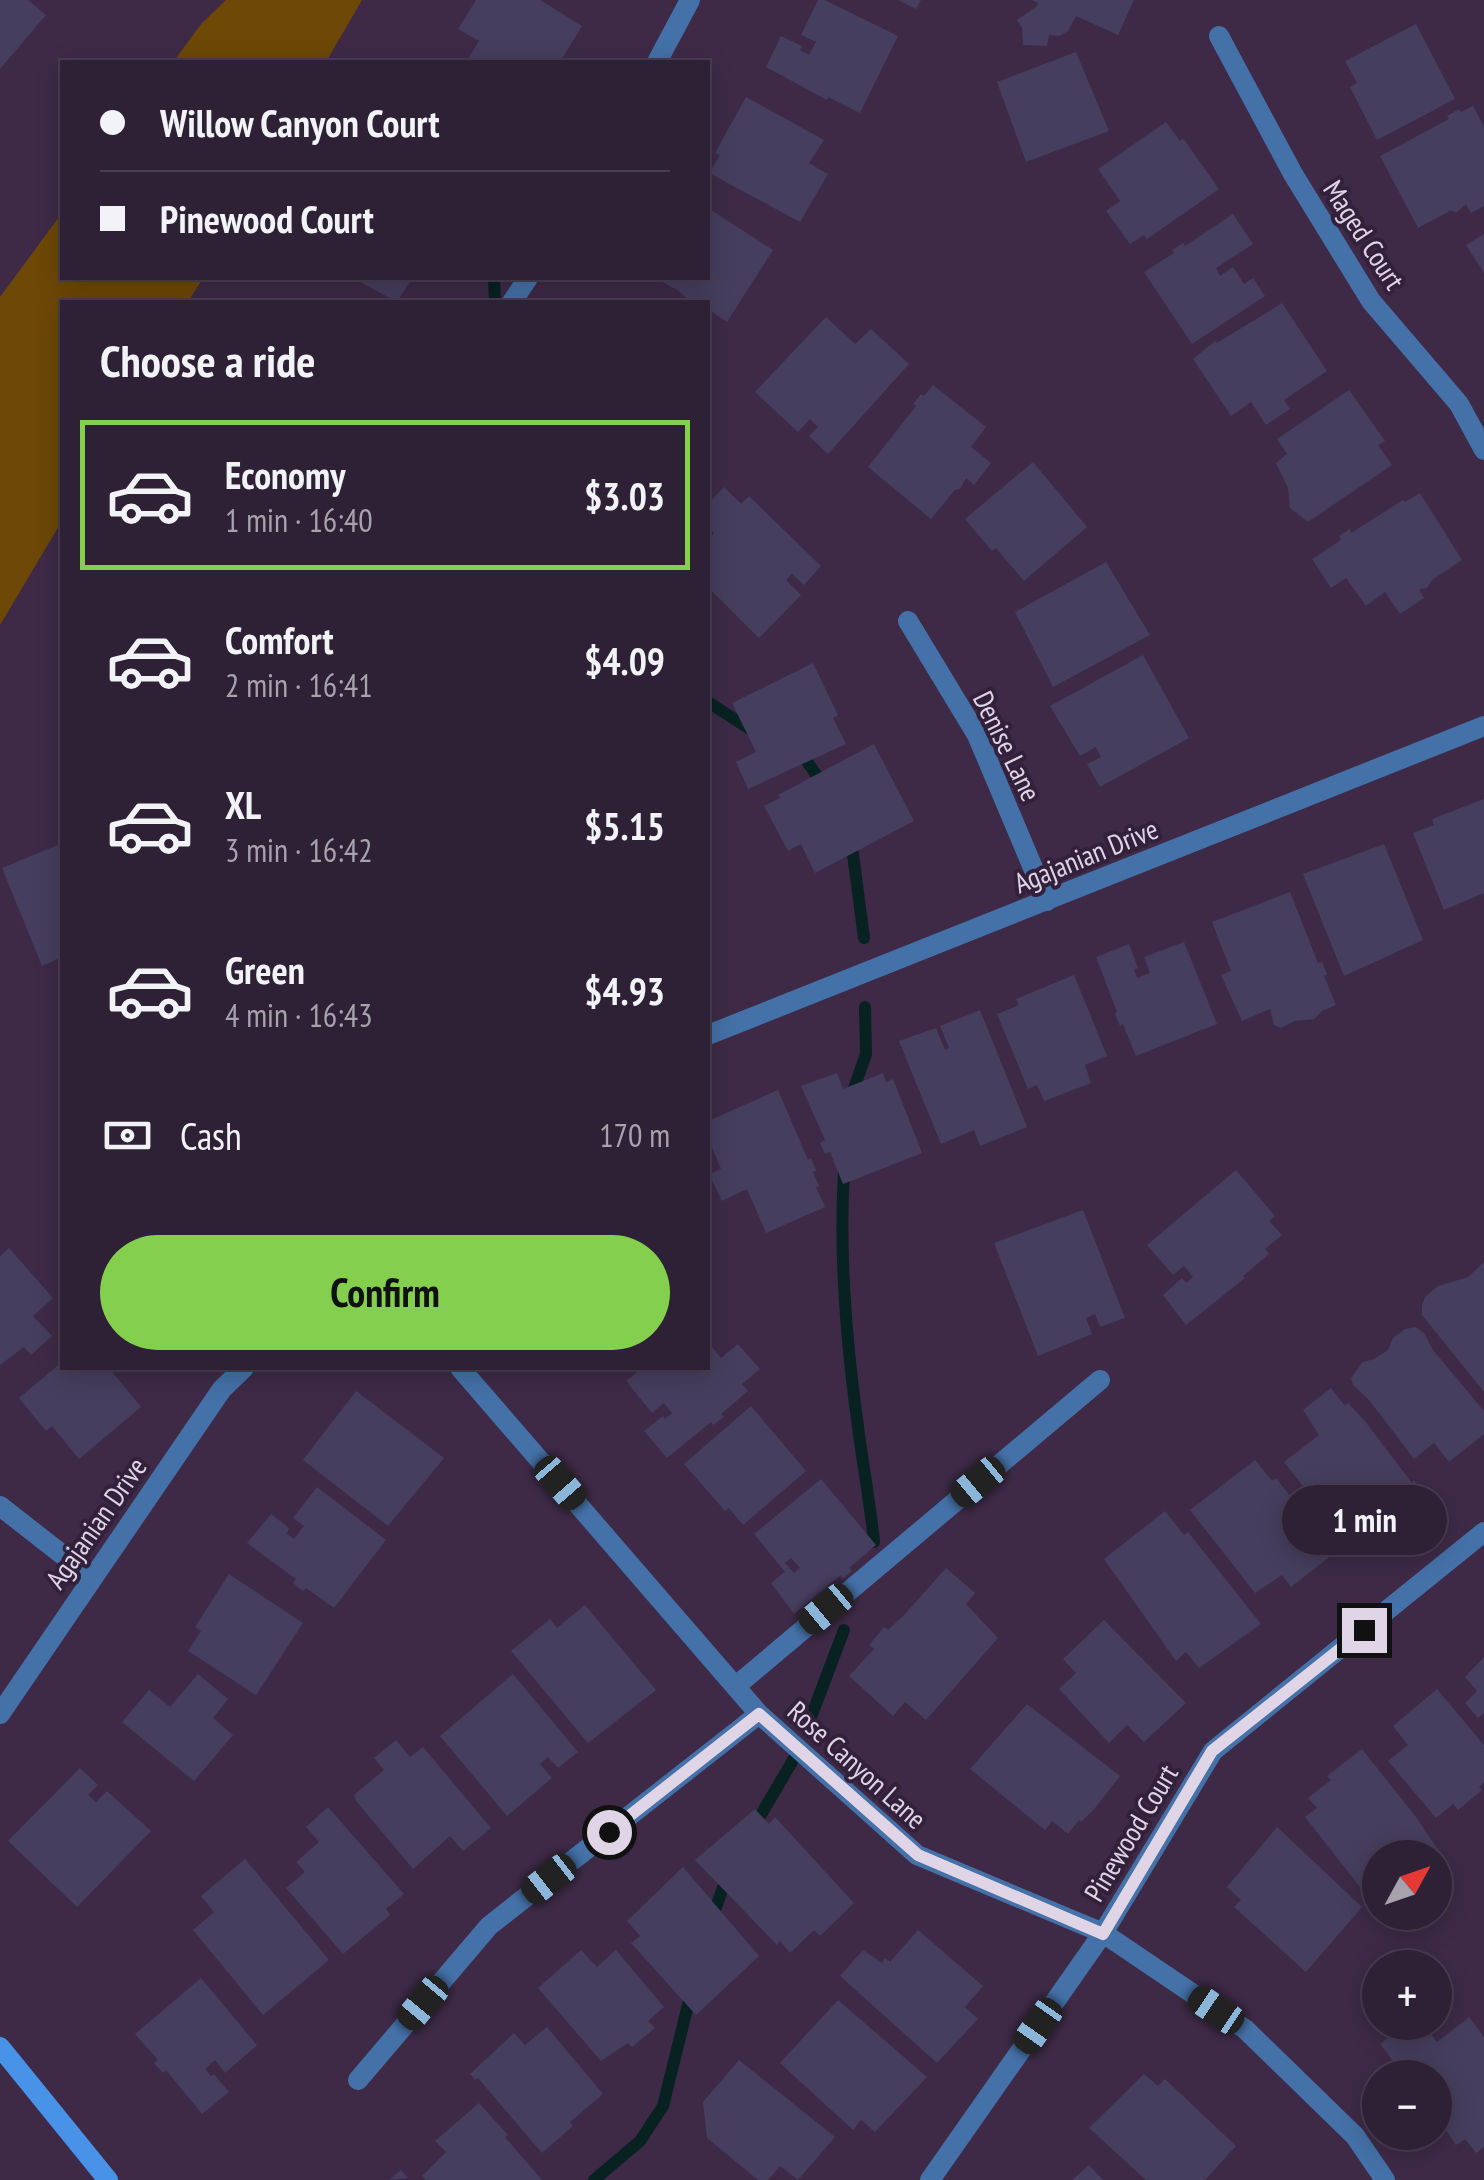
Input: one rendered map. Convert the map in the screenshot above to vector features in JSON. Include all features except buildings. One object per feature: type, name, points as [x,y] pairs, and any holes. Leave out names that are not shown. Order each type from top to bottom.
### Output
[{"type":"main road","points":[[0,2046],[108,2180]]},
{"type":"street","points":[[658,60],[690,0]]},
{"type":"street","name":"Maged Court","points":[[1219,36],[1292,174],[1371,302],[1459,404],[1484,450]]},
{"type":"street","name":"Denise Lane","points":[[908,621],[977,735],[1048,901]]},
{"type":"street","name":"Agajanian Drive","points":[[710,1034],[1484,726]]},
{"type":"street","name":"Agajanian Drive","points":[[0,1714],[222,1390],[242,1370]]},
{"type":"street","name":"Rose Canyon Lane","points":[[462,1370],[759,1714],[918,1855],[1103,1934],[1245,2030],[1354,2136],[1386,2180]]},
{"type":"street","points":[[736,1686],[1100,1380]]},
{"type":"street","points":[[0,1506],[91,1577]]},
{"type":"street","name":"Pinewood Court","points":[[930,2180],[1103,1934],[1212,1751],[1484,1532]]},
{"type":"street","points":[[358,2080],[488,1926],[759,1714]]},
{"type":"shaded area","points":[[226,0],[362,0],[327,60],[174,60],[202,23]]},
{"type":"shaded area","points":[[60,216],[60,280],[202,280],[189,300],[60,300],[60,524],[0,625],[0,297]]},
{"type":"waterway","points":[[494,280],[495,300]]},
{"type":"waterway","points":[[710,703],[756,733]]},
{"type":"waterway","points":[[795,754],[806,760],[825,787]]},
{"type":"waterway","points":[[851,839],[864,938]]},
{"type":"waterway","points":[[851,1097],[866,1054],[865,1007]]},
{"type":"waterway","points":[[844,1171],[842,1233],[847,1327],[874,1542]]},
{"type":"waterway","points":[[811,1717],[844,1630]]},
{"type":"waterway","points":[[752,1830],[796,1755]]},
{"type":"waterway","points":[[711,1921],[728,1874]]},
{"type":"waterway","points":[[594,2180],[640,2141],[663,2106],[691,1993]]},
{"type":"route","points":[[609,1832],[759,1714],[918,1855],[1103,1934],[1212,1751],[1364,1630]]}]
